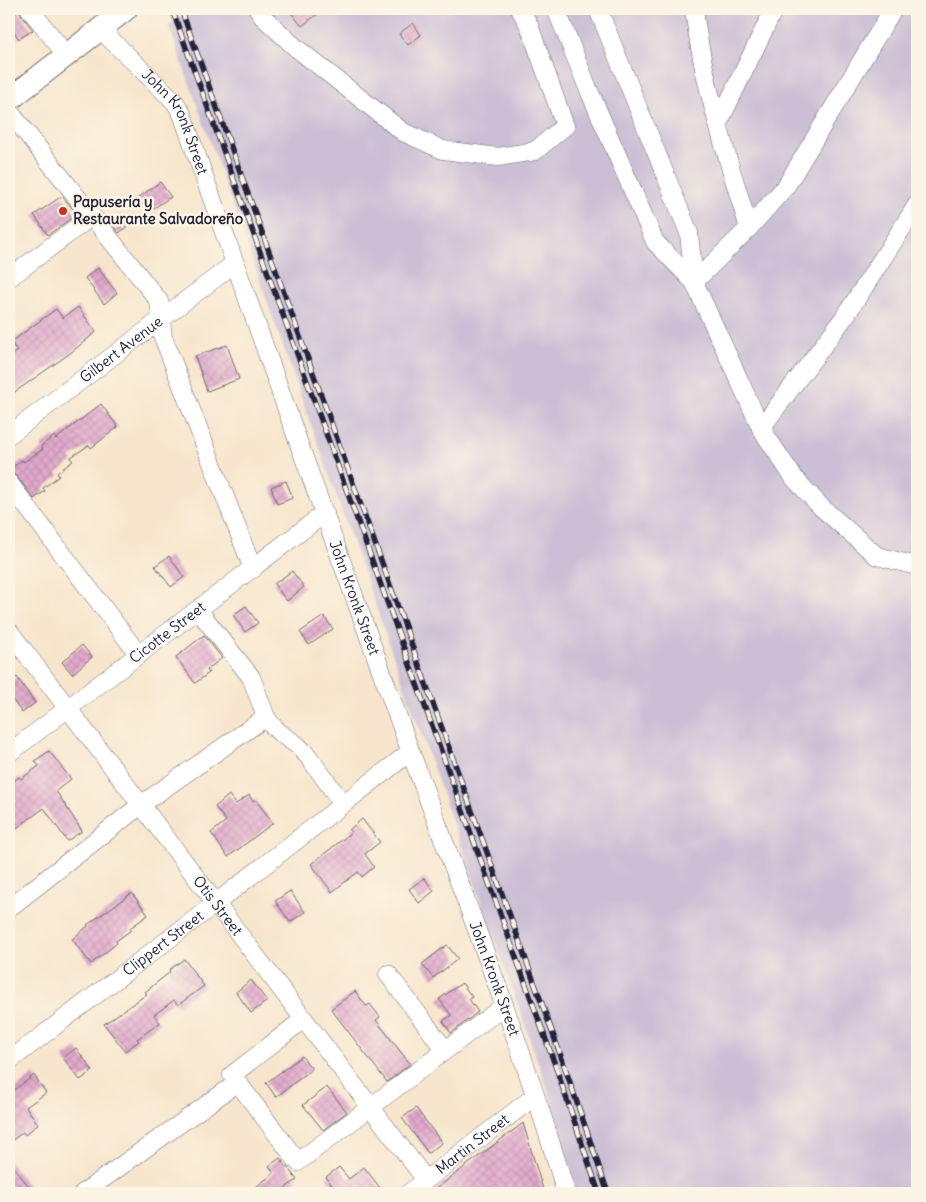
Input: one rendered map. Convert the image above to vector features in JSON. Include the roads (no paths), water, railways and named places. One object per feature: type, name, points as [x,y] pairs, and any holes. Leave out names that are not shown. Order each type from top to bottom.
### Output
[{"type":"main road","points":[[9,100],[126,9]]},
{"type":"street","points":[[30,9],[66,55]]},
{"type":"street","points":[[258,9],[262,16],[294,47],[403,132],[443,150],[498,157],[535,151],[565,126],[529,25],[520,9]]},
{"type":"street","points":[[556,9],[655,242],[694,282]]},
{"type":"street","points":[[598,9],[689,232],[694,282],[761,428],[794,478],[828,513],[877,556],[917,566]]},
{"type":"street","points":[[694,9],[697,34],[725,152],[749,228]]},
{"type":"street","points":[[718,124],[774,9]]},
{"type":"street","points":[[694,282],[749,228],[786,186],[893,9]]},
{"type":"street","name":"John Kronk Street","points":[[100,29],[175,102],[182,114],[410,752],[504,1006],[566,1193]]},
{"type":"street","points":[[9,111],[159,301],[163,337],[253,569]]},
{"type":"street","points":[[761,428],[846,315],[917,205]]},
{"type":"street","points":[[9,278],[92,216]]},
{"type":"street","name":"Gilbert Avenue","points":[[9,435],[160,318],[235,263]]},
{"type":"street","points":[[9,483],[139,655]]},
{"type":"street","name":"Cicotte Street","points":[[9,753],[325,513]]},
{"type":"street","points":[[198,610],[251,678],[266,716],[280,733],[297,745],[308,756],[343,804]]},
{"type":"street","name":"Otis Street","points":[[9,631],[426,1180]]},
{"type":"street","points":[[9,908],[142,804],[266,716]]},
{"type":"street","name":"Clippert Street","points":[[9,1062],[216,904],[410,752]]},
{"type":"street","points":[[388,974],[445,1050]]},
{"type":"street","points":[[304,1019],[232,1075],[298,1162],[504,1006]]},
{"type":"street","points":[[83,1193],[237,1083]]},
{"type":"street","name":"Martin Street","points":[[409,1193],[535,1096]]},
{"type":"railway","points":[[172,9],[554,1062],[599,1193]]},
{"type":"railway","points":[[181,9],[562,1059],[608,1193]]},
{"type":"place","name":"Papusería y Restaurante Salvadoreño","points":[[63,211]]}]
